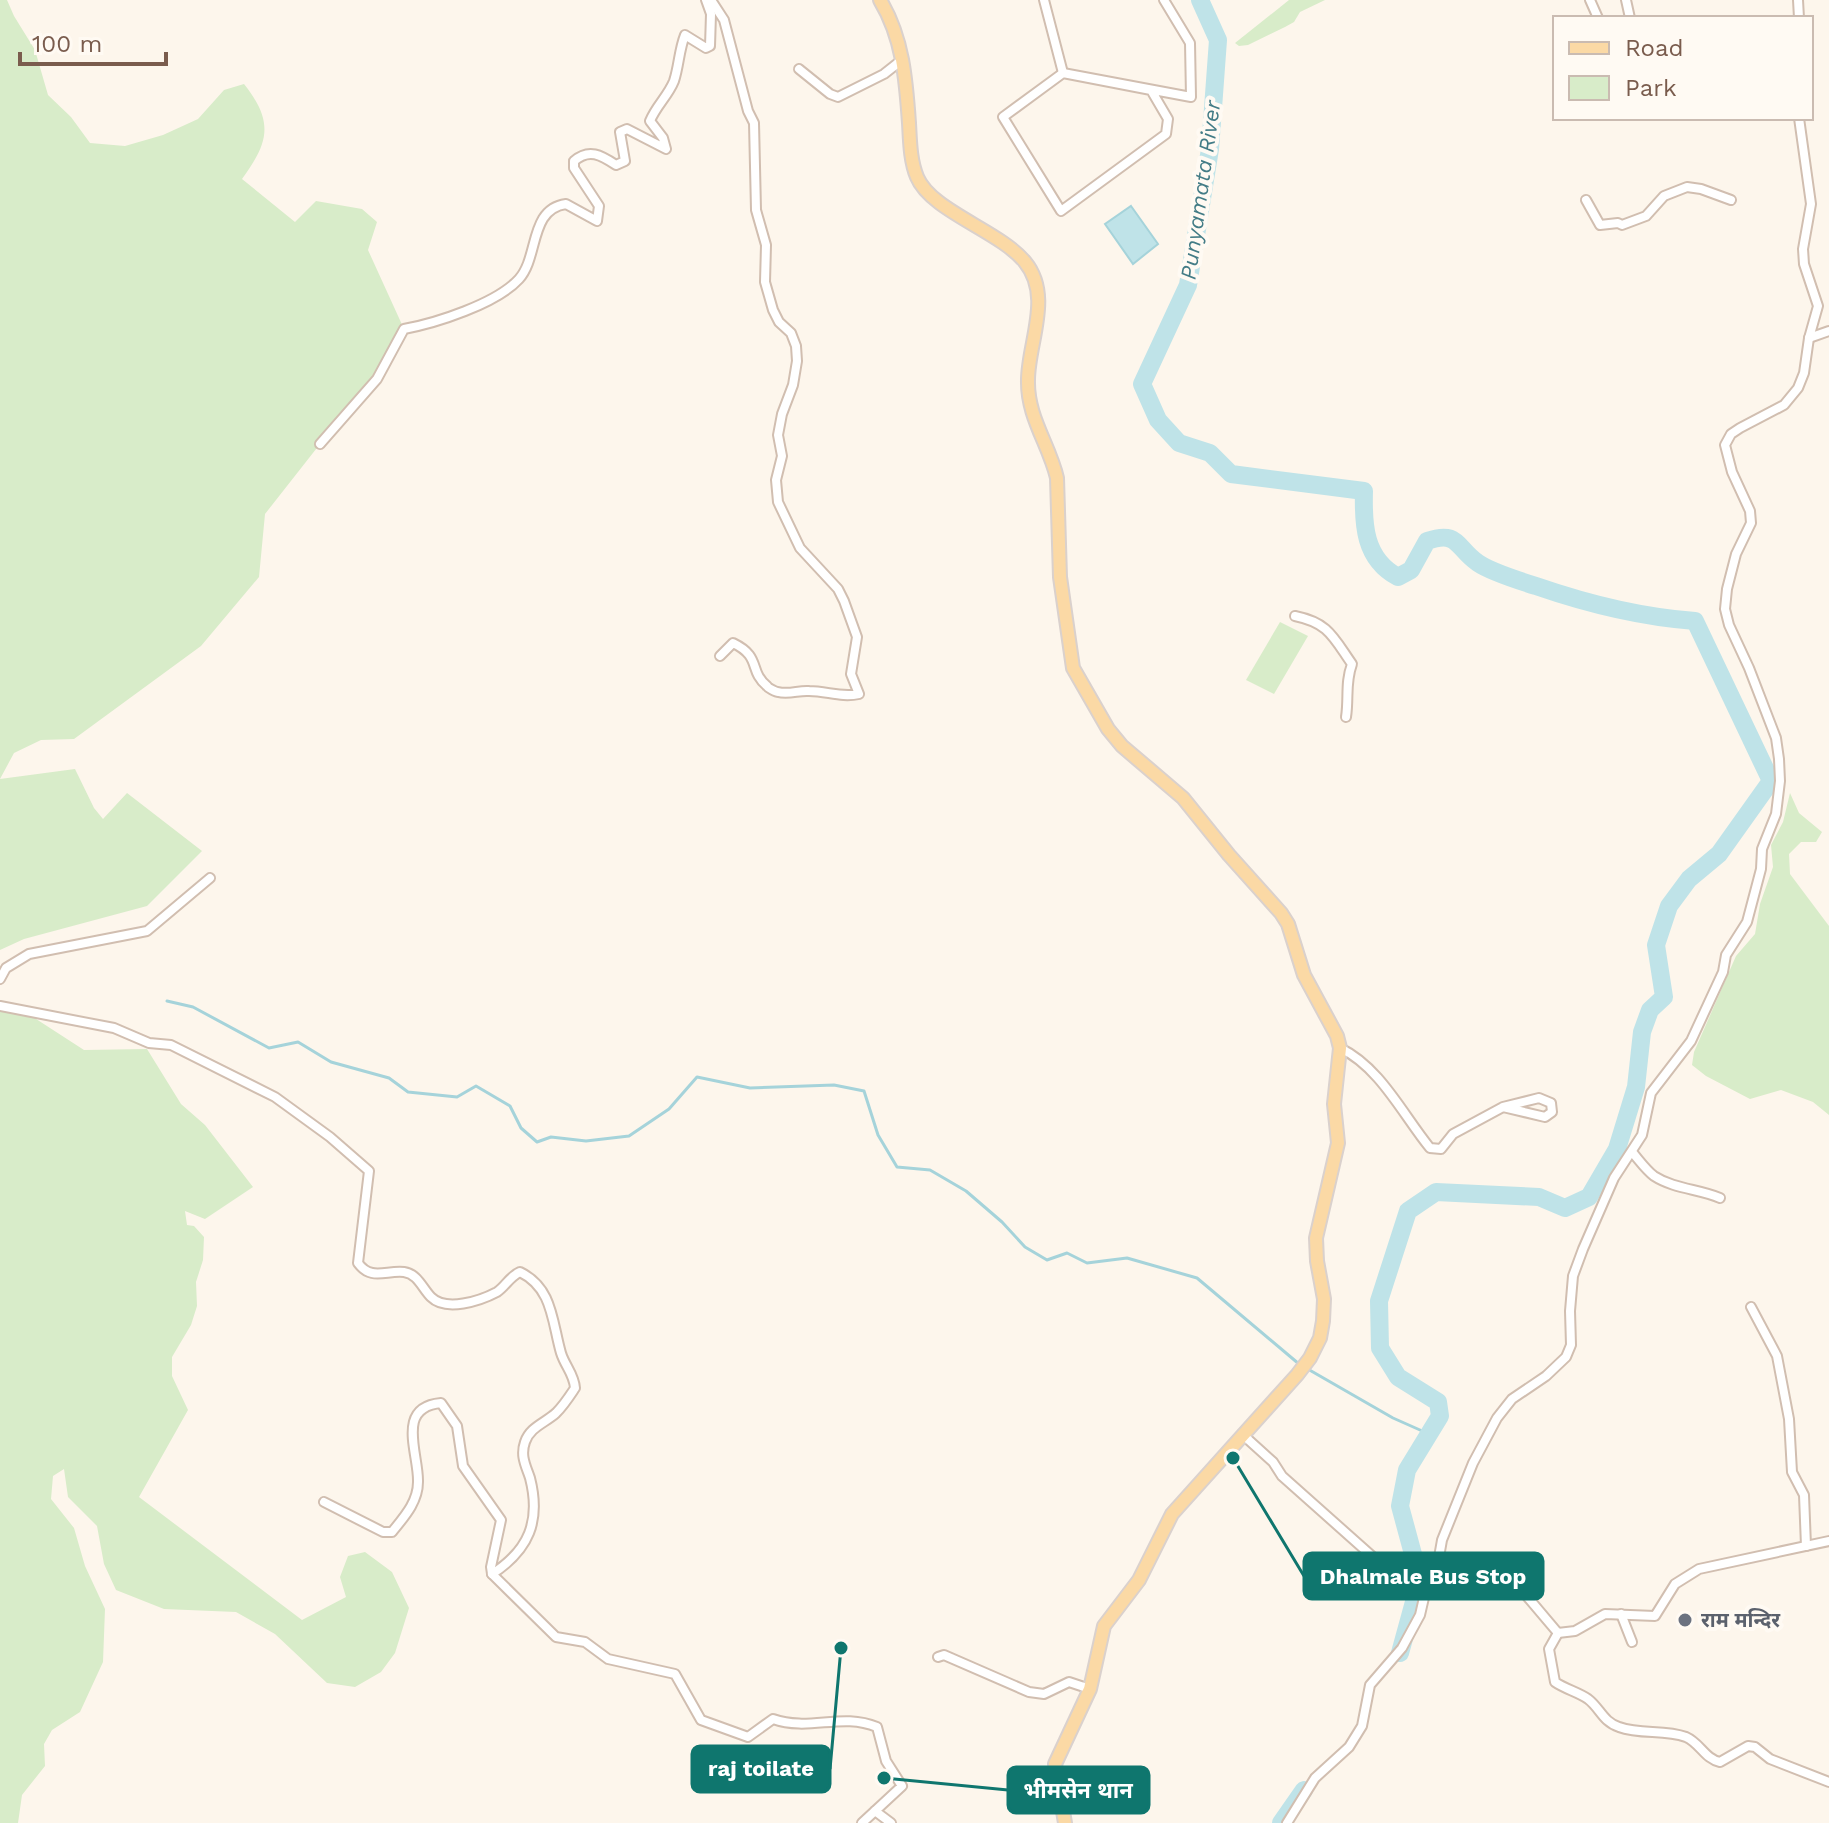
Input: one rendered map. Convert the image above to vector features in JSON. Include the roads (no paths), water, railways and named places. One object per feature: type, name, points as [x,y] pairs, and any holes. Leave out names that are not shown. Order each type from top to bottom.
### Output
[{"type":"main road","points":[[880,0],[903,59],[910,142],[918,181],[949,208],[1007,245],[1025,261],[1035,284],[1037,317],[1028,379],[1030,403],[1035,424],[1057,478],[1060,577],[1073,668],[1108,729],[1122,746],[1183,798],[1281,913],[1288,924],[1304,975],[1332,1022],[1340,1048],[1334,1104],[1338,1143],[1316,1238],[1324,1299],[1320,1338],[1297,1375],[1172,1514],[1139,1580],[1104,1626],[1090,1689],[1055,1764],[1065,1823]]},
{"type":"street","points":[[320,444],[377,379],[404,329],[424,325],[477,305],[517,282],[527,269],[539,225],[546,214],[566,204],[597,221],[599,206],[574,168],[574,161],[582,154],[598,154],[616,165],[621,164],[625,161],[620,132],[627,129],[666,149],[663,138],[650,121],[666,98],[675,77],[685,35],[701,46],[710,46],[712,29],[708,0]]},
{"type":"street","points":[[708,0],[724,20],[748,111],[754,123],[756,210],[766,245],[765,282],[773,310],[779,322],[791,333],[796,346],[793,385],[778,435],[782,456],[776,480],[778,502],[800,548],[838,589],[844,601],[857,637],[851,674],[859,694],[842,697],[807,690],[776,692],[758,676],[749,653],[743,648],[733,643],[720,656]]},
{"type":"street","points":[[1044,0],[1063,73]]},
{"type":"street","points":[[1063,73],[1151,90],[1168,119],[1166,134],[1061,211],[1003,117],[1063,73],[1191,97],[1190,43],[1164,0]]},
{"type":"street","points":[[799,69],[838,97],[884,74],[903,59]]},
{"type":"street","points":[[1287,1823],[1315,1778],[1349,1747],[1362,1726],[1370,1685],[1402,1648],[1420,1615],[1426,1589],[1436,1574],[1442,1540],[1473,1463],[1492,1427],[1512,1399],[1559,1365],[1571,1345],[1573,1276],[1614,1178],[1642,1135],[1651,1093],[1691,1041],[1723,972],[1726,955],[1747,922],[1761,869],[1762,849],[1776,814],[1780,781],[1776,738],[1725,609],[1736,554],[1751,523],[1750,511],[1732,472],[1725,445],[1731,434],[1784,405],[1798,388],[1804,373],[1818,306],[1804,264],[1803,249],[1811,204],[1799,120]]},
{"type":"street","points":[[1586,200],[1600,225],[1622,225],[1646,216],[1664,196],[1687,187],[1731,200]]},
{"type":"street","points":[[1809,338],[1829,331]]},
{"type":"street","points":[[1295,616],[1317,621],[1330,633],[1352,664],[1345,688],[1348,705],[1346,717]]},
{"type":"street","points":[[0,979],[6,968],[29,954],[147,931],[210,878]]},
{"type":"street","points":[[0,1006],[114,1028],[149,1043],[171,1045],[275,1097],[330,1137],[369,1171],[358,1263],[364,1272],[376,1275],[402,1271],[411,1273],[431,1297],[441,1304],[454,1305],[492,1294],[501,1289],[511,1276],[520,1272],[531,1277],[545,1294],[562,1356],[574,1378],[575,1388],[554,1415],[537,1425],[525,1441],[522,1457],[536,1508],[525,1544],[507,1564],[492,1574]]},
{"type":"street","points":[[1340,1048],[1352,1054],[1373,1073],[1430,1148],[1441,1149],[1453,1134],[1503,1107],[1539,1098],[1551,1103],[1552,1112],[1545,1117],[1503,1107]]},
{"type":"street","points":[[1632,1152],[1653,1175],[1683,1188],[1705,1191],[1720,1198]]},
{"type":"street","points":[[1751,1307],[1777,1356],[1789,1419],[1792,1472],[1804,1495],[1806,1546]]},
{"type":"street","points":[[324,1502],[383,1532],[392,1532],[412,1506],[418,1483],[411,1433],[415,1419],[431,1404],[441,1403],[457,1426],[463,1466],[501,1520],[492,1574]]},
{"type":"street","points":[[1242,1434],[1273,1462],[1282,1476],[1373,1557],[1403,1570],[1425,1570],[1450,1580],[1520,1588],[1558,1633]]},
{"type":"street","points":[[1558,1633],[1575,1631],[1605,1614],[1655,1616],[1675,1584],[1699,1569],[1829,1541]]},
{"type":"street","points":[[492,1574],[556,1637],[585,1642],[608,1659],[675,1674],[701,1720],[748,1737],[773,1719],[791,1725],[860,1720],[877,1727],[886,1761],[902,1786],[862,1823]]},
{"type":"street","points":[[1621,1614],[1632,1642]]},
{"type":"street","points":[[1558,1633],[1549,1649],[1555,1682],[1586,1698],[1602,1717],[1616,1727],[1668,1732],[1689,1738],[1712,1761],[1720,1762],[1748,1746],[1755,1747],[1770,1759],[1829,1782]]},
{"type":"street","points":[[938,1657],[944,1655],[1029,1692],[1044,1694],[1069,1682],[1090,1689]]},
{"type":"street","points":[[875,1811],[891,1823]]},
{"type":"water","points":[[1131,206],[1158,244],[1133,264],[1105,224]]},
{"type":"waterway","name":"Punyamata River","points":[[1200,0],[1218,40],[1210,149],[1188,285],[1142,384],[1158,420],[1179,443],[1210,453],[1231,474],[1364,491],[1365,528],[1372,551],[1378,561],[1398,577],[1411,570],[1427,541],[1445,538],[1456,542],[1484,566],[1522,582],[1615,609],[1695,621],[1771,781],[1719,854],[1689,879],[1669,906],[1656,945],[1664,997],[1650,1010],[1642,1032],[1636,1087],[1617,1149],[1589,1197],[1565,1208],[1539,1197],[1436,1192],[1408,1211],[1379,1301],[1380,1348],[1398,1377],[1438,1402],[1440,1416],[1407,1470],[1400,1506],[1420,1580],[1400,1653]]},
{"type":"waterway","points":[[167,1001],[193,1007],[269,1048],[298,1042],[331,1062],[389,1078],[408,1092],[457,1097],[476,1086],[510,1106],[521,1128],[537,1142],[551,1137],[586,1141],[629,1136],[669,1109],[697,1077],[750,1088],[834,1085],[864,1091],[878,1135],[897,1167],[930,1170],[966,1191],[1025,1247],[1047,1260],[1067,1253],[1087,1263],[1127,1258],[1197,1278],[1299,1364]]},
{"type":"waterway","points":[[1306,1368],[1393,1418],[1429,1434]]},
{"type":"waterway","name":"Punyamata River","points":[[1281,1823],[1304,1790]]},
{"type":"place","name":"Dhalmale Bus Stop","points":[[1233,1458]]},
{"type":"place","name":"राम मन्दिर","points":[[1685,1620]]},
{"type":"place","name":"raj toilate","points":[[841,1648]]},
{"type":"place","name":"भीमसेन थान","points":[[884,1778]]}]
